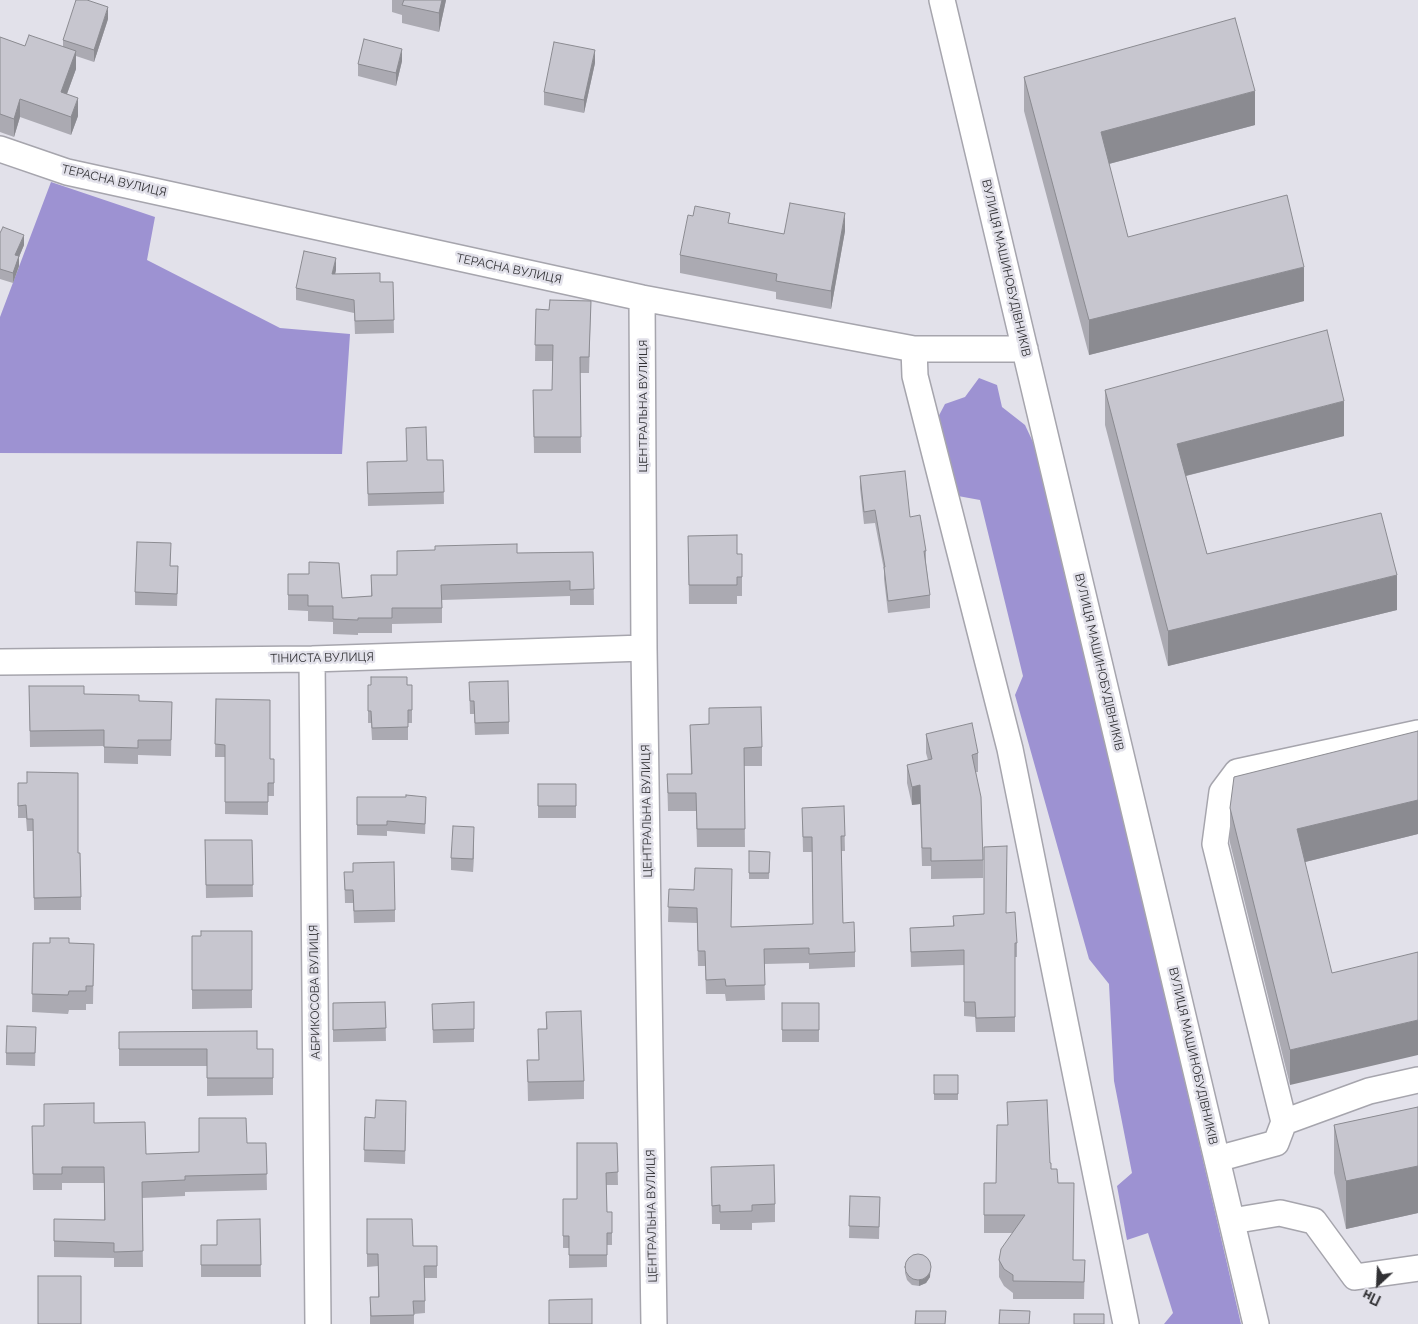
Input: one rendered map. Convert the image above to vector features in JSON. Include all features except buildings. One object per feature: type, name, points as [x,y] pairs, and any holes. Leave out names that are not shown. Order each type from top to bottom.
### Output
[{"type":"street","name":"ВУЛИЦЯ МАШИНОБУДІВНИКІВ","points":[[942,0],[1256,1324]]},
{"type":"street","name":"ТЕРАСНА ВУЛИЦЯ","points":[[0,149],[67,172],[642,298],[914,349],[1025,349]]},
{"type":"street","name":"ЦЕНТРАЛЬНА ВУЛИЦЯ","points":[[642,298],[644,648],[654,1324]]},
{"type":"street","points":[[914,349],[915,376],[1010,749],[1126,1324]]},
{"type":"street","name":"ТІНИСТА ВУЛИЦЯ","points":[[0,662],[312,660],[644,648]]},
{"type":"street","name":"АБРИКОСОВА ВУЛИЦЯ","points":[[312,660],[318,1324]]},
{"type":"street","points":[[1217,1159],[1276,1142],[1284,1122],[1215,844],[1222,792],[1237,772],[1418,733]]},
{"type":"street","points":[[1284,1122],[1369,1091],[1418,1080]]},
{"type":"street","points":[[1232,1221],[1280,1213],[1314,1221],[1355,1277],[1418,1268]]},
{"type":"shaded area","points":[[51,182],[155,217],[147,260],[280,328],[350,334],[342,454],[0,453],[0,317]]},
{"type":"shaded area","points":[[979,378],[997,385],[1002,407],[1025,425],[1040,457],[1241,1324],[1164,1324],[1173,1313],[1148,1233],[1127,1240],[1117,1186],[1132,1173],[1114,1081],[1109,984],[1089,959],[1015,695],[1023,676],[980,500],[958,496],[935,423],[945,404],[965,397]]}]
